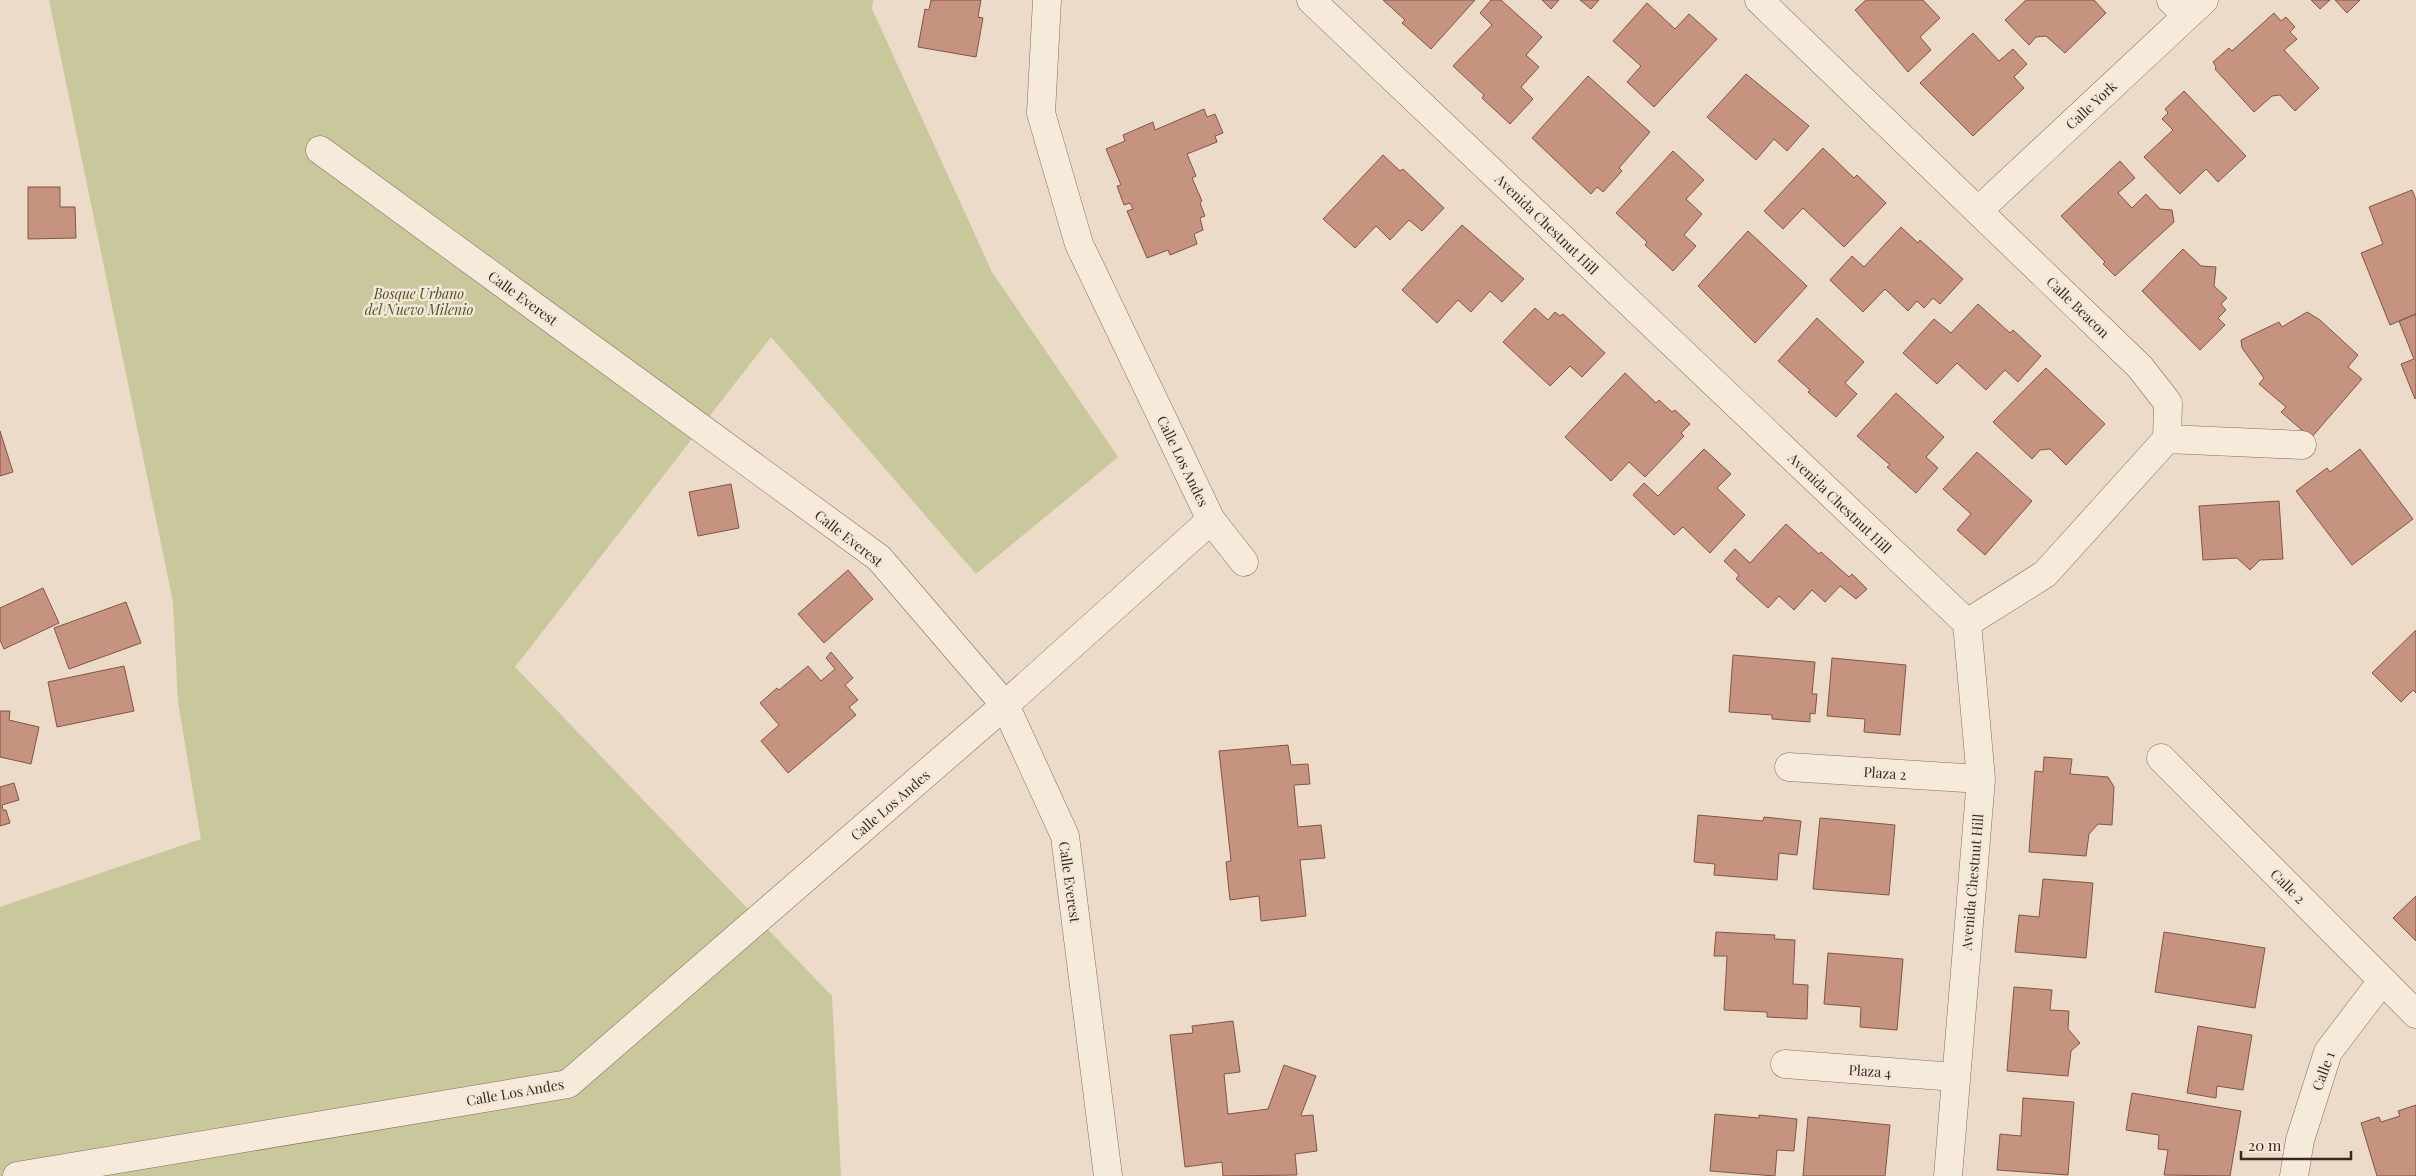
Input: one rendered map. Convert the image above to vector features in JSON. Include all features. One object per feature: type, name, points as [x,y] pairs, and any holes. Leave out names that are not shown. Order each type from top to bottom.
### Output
[{"type":"street","name":"Calle Los Andes","points":[[17,1176],[568,1084],[1005,705],[1211,520],[1079,244],[1041,113],[1047,0]]},
{"type":"street","name":"Avenida Chestnut Hill","points":[[1312,0],[1966,623],[1981,779],[1948,1176]]},
{"type":"street","name":"Calle Beacon","points":[[1759,0],[2140,367],[2168,403],[2167,439]]},
{"type":"street","name":"Calle York","points":[[1979,210],[2187,5]]},
{"type":"street","name":"Calle Everest","points":[[320,150],[880,558],[1005,705],[1065,836],[1108,1176]]},
{"type":"street","points":[[1966,623],[2045,574],[2167,439],[2302,445]]},
{"type":"street","points":[[1211,520],[1244,562]]},
{"type":"street","name":"Calle 2","points":[[2161,758],[2416,1014]]},
{"type":"street","name":"Plaza 2","points":[[1789,767],[1981,779]]},
{"type":"street","name":"Calle 1","points":[[2294,1176],[2300,1140],[2328,1052],[2382,981]]},
{"type":"street","name":"Plaza 4","points":[[1785,1064],[1955,1077]]},
{"type":"green space","name":"Bosque Urbano del Nuevo Milenio","points":[[49,0],[873,0],[872,9],[992,272],[1118,457],[976,574],[771,337],[515,667],[832,996],[841,1176],[0,1176],[0,907],[201,839],[178,702],[173,602]]},
{"type":"building","points":[[931,0],[981,0],[978,17],[983,18],[976,57],[918,47],[925,9],[929,10]]},
{"type":"building","points":[[1383,0],[1475,0],[1431,49],[1402,23],[1405,20]]},
{"type":"building","points":[[1491,0],[1501,0],[1542,37],[1526,55],[1539,67],[1521,87],[1533,99],[1510,124],[1482,98],[1484,95],[1453,66],[1492,25],[1480,13]]},
{"type":"building","points":[[1542,0],[1559,0],[1551,9]]},
{"type":"building","points":[[1580,0],[1599,0],[1591,9]]},
{"type":"building","points":[[1866,0],[1923,0],[1940,18],[1920,37],[1931,50],[1908,72],[1855,10]]},
{"type":"building","points":[[2026,0],[2094,0],[2106,13],[2065,53],[2046,36],[2036,37],[2029,45],[2005,20]]},
{"type":"building","points":[[2311,0],[2330,0],[2320,9]]},
{"type":"building","points":[[2335,0],[2360,0],[2347,13]]},
{"type":"building","points":[[1647,3],[1675,29],[1689,14],[1717,39],[1654,107],[1627,82],[1641,66],[1613,41]]},
{"type":"building","points":[[2274,13],[2281,21],[2286,17],[2295,27],[2290,32],[2297,39],[2284,50],[2319,88],[2295,111],[2280,95],[2272,96],[2254,112],[2215,69],[2216,67],[2213,62],[2229,48],[2232,51]]},
{"type":"building","points":[[1973,33],[1999,61],[2013,49],[2027,64],[2014,77],[2024,88],[1973,136],[1920,83]]},
{"type":"building","points":[[1746,74],[1809,126],[1787,151],[1774,139],[1756,160],[1707,117]]},
{"type":"building","points":[[1588,76],[1650,132],[1619,168],[1622,171],[1603,192],[1597,187],[1591,194],[1532,138]]},
{"type":"building","points":[[2184,91],[2246,156],[2218,182],[2206,169],[2180,194],[2144,157],[2173,130],[2162,119],[2168,113],[2165,109]]},
{"type":"building","points":[[1204,109],[1207,117],[1215,114],[1223,133],[1215,136],[1217,142],[1187,154],[1196,176],[1192,178],[1202,201],[1200,203],[1205,216],[1200,218],[1203,230],[1194,234],[1197,244],[1170,255],[1168,250],[1147,258],[1127,211],[1133,209],[1130,203],[1124,205],[1117,186],[1121,185],[1106,149],[1125,141],[1123,135],[1153,122],[1155,130]]},
{"type":"building","points":[[1823,148],[1854,178],[1857,175],[1886,203],[1844,247],[1803,208],[1783,229],[1764,211]]},
{"type":"building","points":[[1673,151],[1704,180],[1686,199],[1702,214],[1684,235],[1696,246],[1673,271],[1645,245],[1647,242],[1616,213]]},
{"type":"building","points":[[1383,155],[1400,171],[1403,169],[1444,208],[1422,231],[1409,220],[1390,240],[1376,226],[1355,248],[1323,219]]},
{"type":"building","points":[[2120,161],[2135,178],[2118,193],[2132,208],[2146,194],[2160,209],[2172,210],[2174,222],[2115,276],[2103,264],[2105,262],[2061,216]]},
{"type":"building","points":[[28,187],[60,187],[60,207],[75,207],[76,238],[28,239]]},
{"type":"building","points":[[2412,190],[2416,200],[2416,314],[2390,325],[2361,253],[2383,244],[2369,207]]},
{"type":"building","points":[[1462,225],[1524,279],[1502,302],[1490,291],[1471,312],[1458,300],[1437,323],[1402,290]]},
{"type":"building","points":[[1901,227],[1918,243],[1920,240],[1963,279],[1940,304],[1933,298],[1924,308],[1917,301],[1908,311],[1885,289],[1863,312],[1830,280],[1852,256],[1864,267]]},
{"type":"building","points":[[1748,231],[1807,286],[1755,343],[1698,286]]},
{"type":"building","points":[[2183,249],[2201,266],[2216,267],[2214,286],[2227,298],[2221,304],[2226,310],[2218,318],[2225,325],[2200,350],[2142,291]]},
{"type":"building","points":[[1978,304],[2010,333],[2013,330],[2041,356],[2018,382],[2005,370],[1986,390],[1957,363],[1937,384],[1903,353],[1934,319],[1951,333]]},
{"type":"building","points":[[1535,308],[1548,320],[1555,312],[1560,316],[1563,314],[1605,353],[1582,377],[1570,366],[1550,386],[1503,342]]},
{"type":"building","points":[[2307,312],[2320,320],[2358,355],[2348,367],[2362,379],[2311,438],[2281,412],[2286,407],[2259,384],[2264,378],[2242,348],[2241,340],[2279,322],[2282,327]]},
{"type":"building","points":[[2416,314],[2415,399],[2401,364],[2414,359],[2399,321]]},
{"type":"building","points":[[1817,318],[1864,362],[1845,383],[1857,394],[1836,417],[1778,361]]},
{"type":"building","points":[[2046,368],[2105,424],[2066,465],[2050,449],[2040,450],[2032,459],[1993,422]]},
{"type":"building","points":[[1625,373],[1656,403],[1659,400],[1672,412],[1675,410],[1690,424],[1681,433],[1684,436],[1645,477],[1629,462],[1611,481],[1565,437]]},
{"type":"building","points":[[1896,393],[1944,437],[1926,457],[1938,468],[1916,493],[1887,467],[1890,465],[1857,436]]},
{"type":"building","points":[[0,431],[13,472],[0,476]]},
{"type":"building","points":[[1704,449],[1731,474],[1717,488],[1745,515],[1710,553],[1683,527],[1674,535],[1633,495],[1644,483],[1658,496]]},
{"type":"building","points":[[2360,449],[2413,519],[2352,565],[2296,491],[2327,468],[2330,472]]},
{"type":"building","points":[[1977,452],[2032,501],[1985,555],[1957,530],[1971,514],[1943,489]]},
{"type":"building","points":[[731,484],[739,528],[698,536],[689,492]]},
{"type":"building","points":[[2279,501],[2283,559],[2260,560],[2250,570],[2237,558],[2203,560],[2199,506]]},
{"type":"building","points":[[1786,524],[1819,554],[1821,552],[1849,577],[1852,574],[1867,589],[1856,599],[1840,586],[1825,602],[1812,590],[1794,610],[1779,596],[1768,608],[1736,579],[1739,575],[1724,561],[1735,549],[1750,563]]},
{"type":"building","points":[[848,570],[873,599],[824,643],[798,614]]},
{"type":"building","points":[[43,588],[59,623],[4,649],[0,640],[0,608]]},
{"type":"building","points":[[126,602],[141,643],[69,669],[54,628]]},
{"type":"building","points":[[2416,630],[2416,693],[2413,690],[2401,702],[2372,673]]},
{"type":"building","points":[[831,652],[853,678],[845,685],[858,700],[849,707],[856,715],[788,773],[761,741],[779,725],[760,703],[777,688],[779,690],[808,666],[821,681],[835,669],[826,658]]},
{"type":"building","points":[[1733,655],[1815,662],[1812,694],[1817,694],[1815,714],[1810,713],[1810,722],[1772,719],[1772,715],[1729,712]]},
{"type":"building","points":[[1832,658],[1906,665],[1900,735],[1864,732],[1865,719],[1827,716]]},
{"type":"building","points":[[124,666],[134,711],[57,727],[48,682]]},
{"type":"building","points":[[0,711],[10,711],[9,720],[39,727],[31,764],[0,757]]},
{"type":"building","points":[[1288,745],[1291,765],[1308,764],[1310,784],[1294,785],[1298,827],[1321,825],[1325,858],[1300,860],[1306,916],[1261,921],[1259,896],[1230,900],[1226,862],[1231,861],[1219,751]]},
{"type":"building","points":[[2044,757],[2072,759],[2070,774],[2108,777],[2114,787],[2112,825],[2098,824],[2089,834],[2086,856],[2029,852],[2035,771],[2043,772]]},
{"type":"building","points":[[14,783],[19,800],[2,805],[3,810],[6,810],[10,823],[0,826],[0,787]]},
{"type":"building","points":[[1698,815],[1763,821],[1764,817],[1801,821],[1797,855],[1779,853],[1777,880],[1714,875],[1715,864],[1694,862]]},
{"type":"building","points":[[1820,818],[1895,825],[1889,895],[1813,889]]},
{"type":"building","points":[[2043,879],[2093,883],[2086,958],[2015,952],[2019,915],[2039,917]]},
{"type":"building","points":[[2416,896],[2416,941],[2393,918]]},
{"type":"building","points":[[1716,932],[1775,935],[1774,939],[1795,940],[1793,984],[1808,985],[1807,1019],[1767,1017],[1767,1012],[1724,1010],[1727,956],[1714,956]]},
{"type":"building","points":[[2164,932],[2265,948],[2255,1008],[2155,992]]},
{"type":"building","points":[[1828,953],[1903,959],[1897,1030],[1860,1027],[1861,1007],[1824,1004]]},
{"type":"building","points":[[2014,987],[2052,990],[2050,1010],[2069,1011],[2068,1029],[2080,1043],[2071,1051],[2068,1076],[2007,1071]]},
{"type":"building","points":[[1233,1021],[1240,1072],[1224,1074],[1228,1114],[1268,1109],[1284,1065],[1316,1076],[1301,1115],[1313,1115],[1317,1151],[1295,1154],[1297,1175],[1223,1176],[1222,1162],[1185,1167],[1170,1035],[1193,1033],[1192,1026]]},
{"type":"building","points":[[2198,1026],[2252,1035],[2243,1090],[2217,1086],[2216,1098],[2187,1093]]},
{"type":"building","points":[[2132,1093],[2241,1111],[2230,1176],[2164,1175],[2168,1150],[2158,1149],[2159,1135],[2126,1130]]},
{"type":"building","points":[[2023,1098],[2074,1102],[2068,1175],[1997,1170],[2000,1134],[2021,1136]]},
{"type":"building","points":[[2416,1105],[2416,1176],[2377,1176],[2361,1123],[2379,1117],[2381,1122],[2400,1116],[2398,1111]]},
{"type":"building","points":[[1715,1114],[1759,1118],[1759,1115],[1797,1119],[1794,1151],[1777,1150],[1775,1176],[1710,1171]]},
{"type":"building","points":[[1808,1117],[1890,1125],[1885,1176],[1803,1176]]}]
